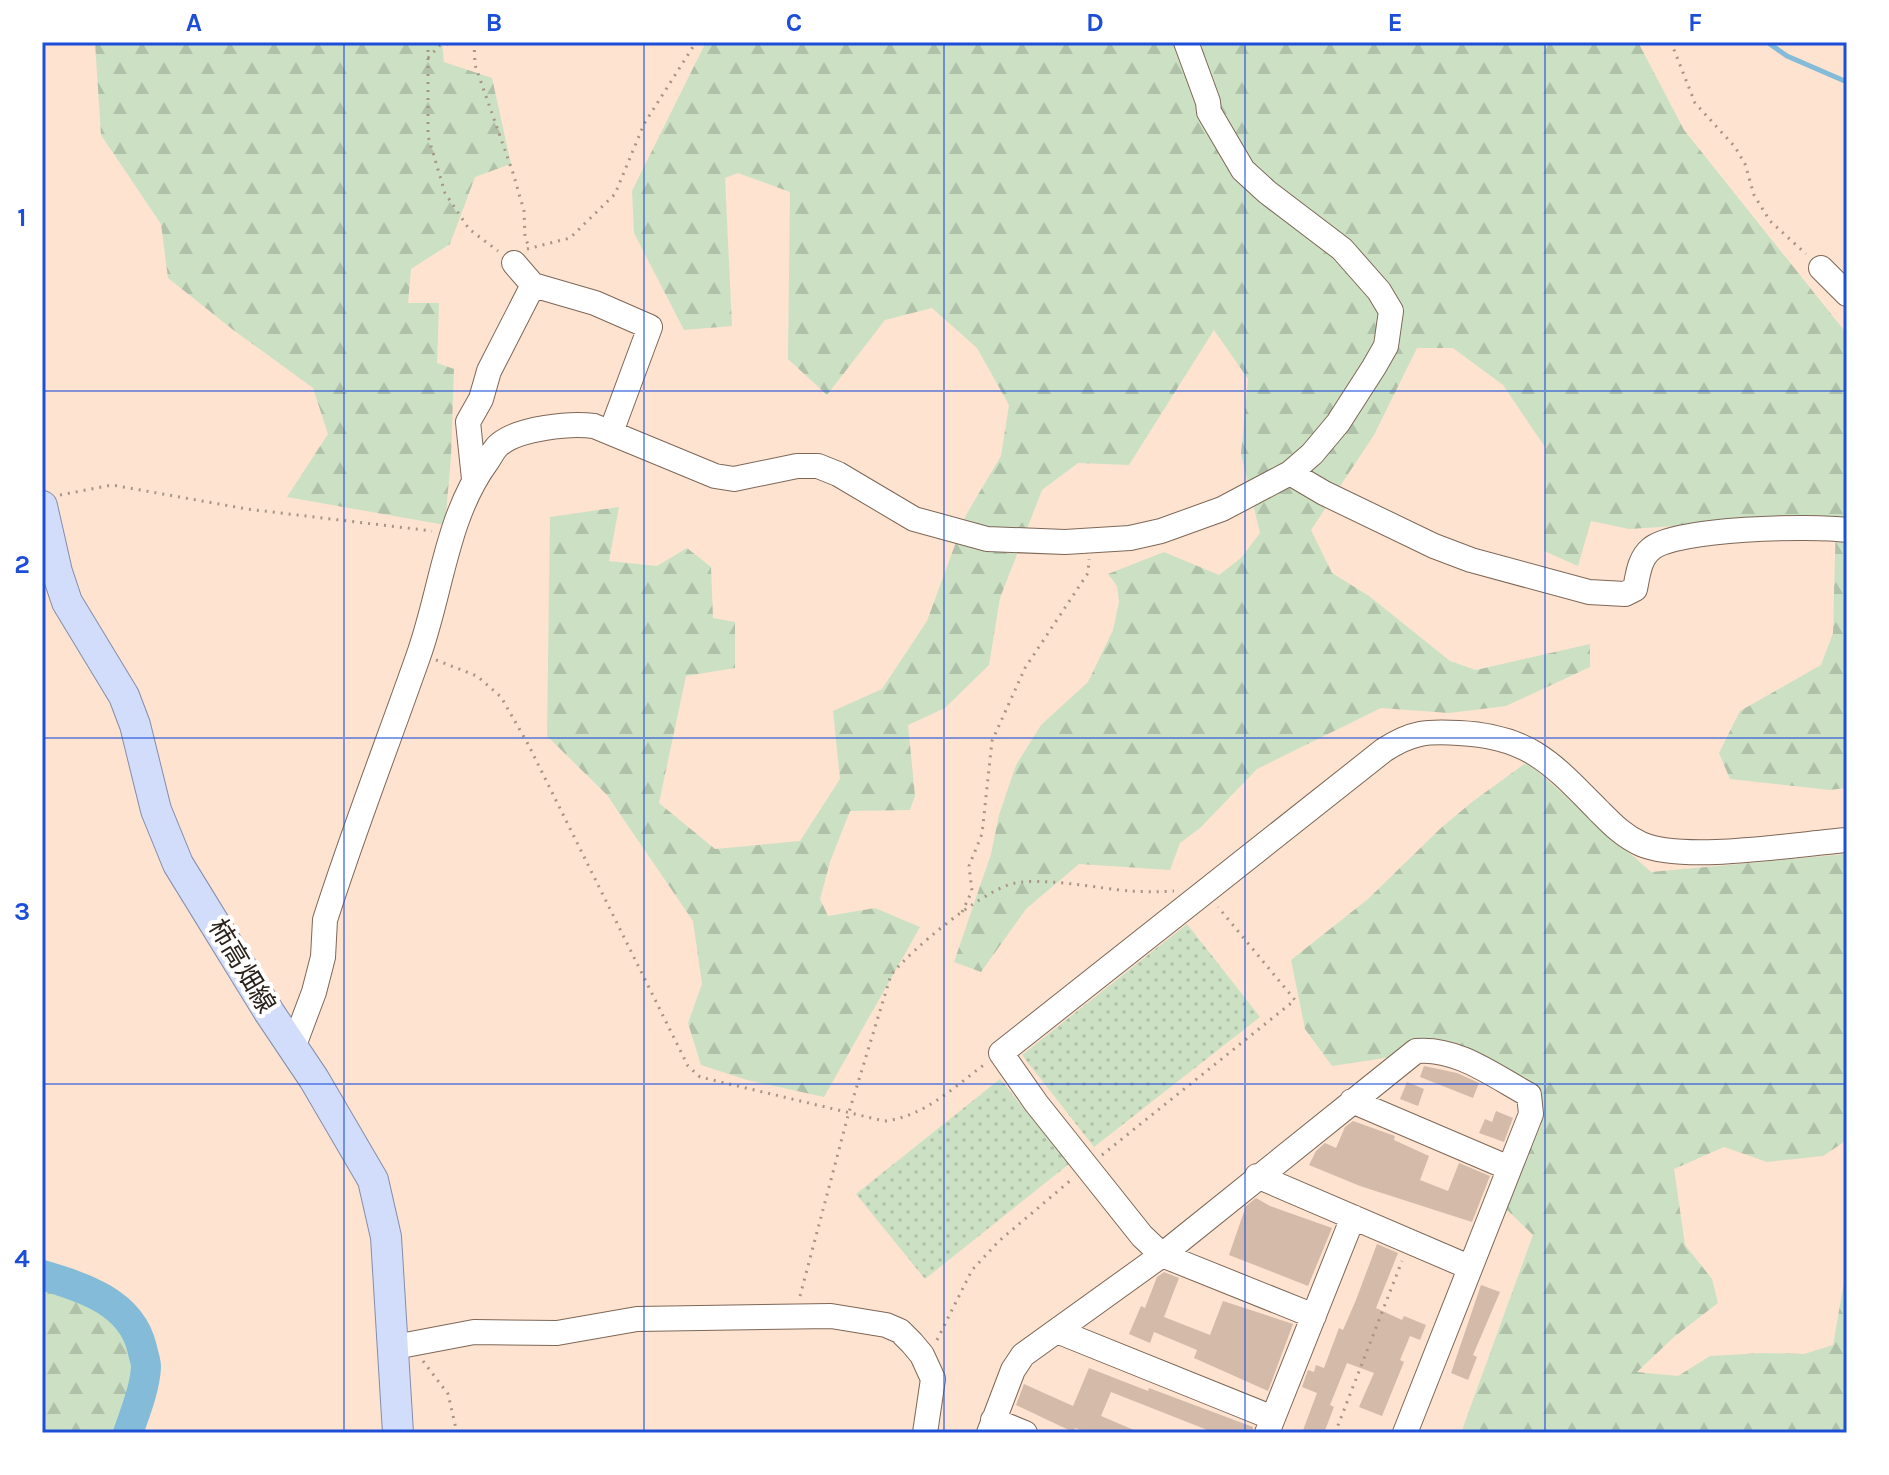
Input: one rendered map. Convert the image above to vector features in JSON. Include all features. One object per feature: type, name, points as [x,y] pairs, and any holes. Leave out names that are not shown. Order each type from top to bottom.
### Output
[{"type":"main road","name":"柿高畑線","points":[[49,501],[57,572],[67,602],[124,696],[140,740],[156,810],[178,864],[373,1180],[404,1345],[398,1433]]},
{"type":"street","points":[[293,1048],[314,992],[323,957],[325,920],[332,897],[420,653],[444,573],[452,533],[474,479],[500,444],[519,436],[576,424],[611,432],[715,476],[734,479],[797,466],[818,466],[838,474],[914,519],[987,539],[1092,541],[1130,538],[1200,518],[1290,473],[1312,454],[1338,423],[1386,346],[1391,311],[1379,291],[1342,249],[1243,170],[1209,112],[1186,42]]},
{"type":"street","points":[[474,479],[468,422],[481,399],[489,371],[533,285],[522,255]]},
{"type":"street","points":[[1821,268],[1847,294]]},
{"type":"street","points":[[533,285],[595,303],[650,327],[611,432]]},
{"type":"street","points":[[1290,473],[1324,493],[1434,546],[1471,560],[1589,592],[1625,594],[1635,589],[1642,560],[1663,541],[1730,531],[1847,530]]},
{"type":"street","points":[[1314,1316],[1162,1255],[1142,1236],[1036,1103],[1001,1053],[1384,750],[1413,734],[1432,732],[1494,736],[1515,741],[1533,750],[1617,830],[1640,844],[1656,849],[1707,852],[1847,840]]},
{"type":"street","points":[[1025,1433],[991,1427],[1013,1370],[1023,1355],[1162,1255],[1416,1051],[1430,1049],[1466,1060],[1529,1095],[1531,1114],[1405,1433]]},
{"type":"street","points":[[1352,1101],[1509,1168]]},
{"type":"street","points":[[1257,1176],[1469,1267]]},
{"type":"street","points":[[1057,1331],[1270,1426],[1353,1217]]},
{"type":"street","points":[[404,1345],[474,1332],[557,1333],[637,1319],[795,1315],[831,1316],[886,1325],[900,1331],[922,1355],[933,1379],[925,1433]]},
{"type":"path","points":[[428,42],[428,136],[445,193],[469,229],[522,255],[570,238],[615,194],[644,124],[696,42]]},
{"type":"path","points":[[428,58],[440,45],[459,42]]},
{"type":"path","points":[[474,42],[475,65],[524,211],[522,255]]},
{"type":"path","points":[[1671,42],[1695,103],[1735,147],[1745,164],[1754,195],[1770,221],[1821,268]]},
{"type":"path","points":[[49,501],[112,485],[247,509],[452,533]]},
{"type":"path","points":[[962,912],[972,891],[969,866],[982,834],[992,741],[1025,668],[1088,573],[1092,541]]},
{"type":"path","points":[[420,653],[477,676],[501,697],[528,744],[688,1066],[700,1077],[884,1121],[900,1119],[925,1108],[1001,1053]]},
{"type":"path","points":[[795,1315],[849,1112],[891,975],[901,962],[962,912],[1009,885],[1040,882],[1135,892],[1205,891],[1295,1000],[1088,1166],[985,1255],[972,1270],[933,1349],[922,1355]]},
{"type":"path","points":[[1335,1433],[1410,1241]]},
{"type":"path","points":[[404,1345],[429,1367],[448,1394],[457,1433]]},
{"type":"green space","points":[[95,42],[442,42],[444,62],[492,78],[511,164],[475,177],[450,244],[411,269],[408,303],[439,303],[437,363],[454,369],[445,525],[287,497],[328,434],[313,388],[168,278],[161,224],[101,135]]},
{"type":"green space","points":[[706,42],[1638,42],[1684,130],[1847,334],[1847,788],[1829,790],[1730,779],[1719,753],[1740,711],[1821,665],[1833,633],[1836,516],[1629,529],[1591,521],[1578,566],[1544,551],[1545,447],[1503,385],[1453,348],[1417,348],[1374,435],[1311,530],[1332,573],[1369,596],[1450,661],[1476,670],[1590,644],[1590,667],[1506,706],[1449,713],[1381,708],[1257,769],[1200,828],[1180,843],[1170,870],[1079,864],[1026,909],[981,972],[954,962],[991,854],[999,815],[1016,765],[1041,725],[1088,682],[1113,630],[1119,602],[1117,586],[1108,574],[1164,552],[1219,575],[1241,558],[1260,533],[1241,454],[1248,379],[1214,330],[1129,465],[1078,463],[1042,490],[1000,598],[989,665],[945,708],[908,725],[915,796],[910,810],[850,811],[830,862],[820,899],[828,916],[875,908],[920,927],[824,1097],[747,1080],[701,1065],[688,1023],[702,984],[693,921],[607,795],[547,736],[550,517],[619,507],[609,561],[657,566],[687,548],[711,567],[713,618],[735,622],[735,668],[686,676],[659,803],[715,849],[800,841],[840,779],[833,711],[882,689],[927,621],[966,515],[1001,456],[1009,405],[977,348],[932,308],[885,320],[827,395],[788,359],[790,192],[738,173],[725,178],[732,326],[684,330],[634,233],[632,191]]},
{"type":"green space","points":[[1527,762],[1651,872],[1847,854],[1847,1140],[1823,1156],[1767,1162],[1724,1147],[1674,1169],[1685,1245],[1712,1279],[1718,1303],[1674,1337],[1637,1372],[1678,1376],[1710,1356],[1804,1354],[1833,1345],[1847,1265],[1847,1433],[1461,1433],[1533,1235],[1504,1207],[1541,1125],[1537,1098],[1460,1052],[1391,1057],[1332,1066],[1305,1029],[1291,960],[1368,899],[1441,828]]},
{"type":"green space","points":[[1187,924],[1260,1017],[1094,1147],[1022,1055]]},
{"type":"green space","points":[[1000,1079],[1069,1164],[925,1279],[856,1194]]},
{"type":"green space","points":[[42,1282],[74,1293],[106,1310],[129,1335],[135,1350],[135,1375],[116,1433],[42,1433]]},
{"type":"building","points":[[1424,1066],[1457,1073],[1479,1083],[1473,1098],[1420,1077]]},
{"type":"building","points":[[1407,1082],[1424,1089],[1418,1106],[1400,1099]]},
{"type":"building","points":[[1496,1111],[1513,1118],[1504,1142],[1479,1133],[1485,1119],[1492,1122]]},
{"type":"building","points":[[1353,1121],[1395,1136],[1394,1140],[1429,1156],[1420,1180],[1448,1191],[1459,1163],[1490,1176],[1472,1222],[1360,1186],[1309,1165],[1316,1151],[1325,1143],[1336,1148],[1345,1127]]},
{"type":"building","points":[[1256,1198],[1332,1228],[1308,1286],[1229,1255],[1246,1206]]},
{"type":"building","points":[[1377,1244],[1398,1253],[1376,1308],[1402,1320],[1404,1316],[1426,1325],[1420,1340],[1410,1336],[1400,1360],[1404,1362],[1382,1416],[1359,1407],[1374,1373],[1347,1363],[1330,1405],[1334,1407],[1324,1433],[1302,1433],[1317,1393],[1302,1387],[1308,1370],[1314,1372],[1316,1365],[1324,1368],[1339,1328],[1343,1330],[1356,1300]]},
{"type":"building","points":[[1164,1272],[1179,1278],[1164,1317],[1210,1335],[1223,1301],[1293,1324],[1268,1391],[1194,1358],[1197,1350],[1154,1332],[1150,1343],[1129,1334],[1141,1306],[1145,1308],[1157,1277]]},
{"type":"building","points":[[1481,1285],[1500,1292],[1473,1355],[1477,1357],[1468,1380],[1451,1373]]},
{"type":"building","points":[[1089,1368],[1253,1427],[1252,1433],[1215,1433],[1111,1392],[1101,1416],[1141,1433],[1089,1433],[1075,1428],[1073,1432],[1016,1405],[1024,1384],[1073,1406]]},
{"type":"waterway","points":[[1767,42],[1787,56],[1847,82]]},
{"type":"waterway","points":[[42,1275],[103,1299],[128,1319],[136,1332],[146,1367],[142,1392],[128,1433]]}]
